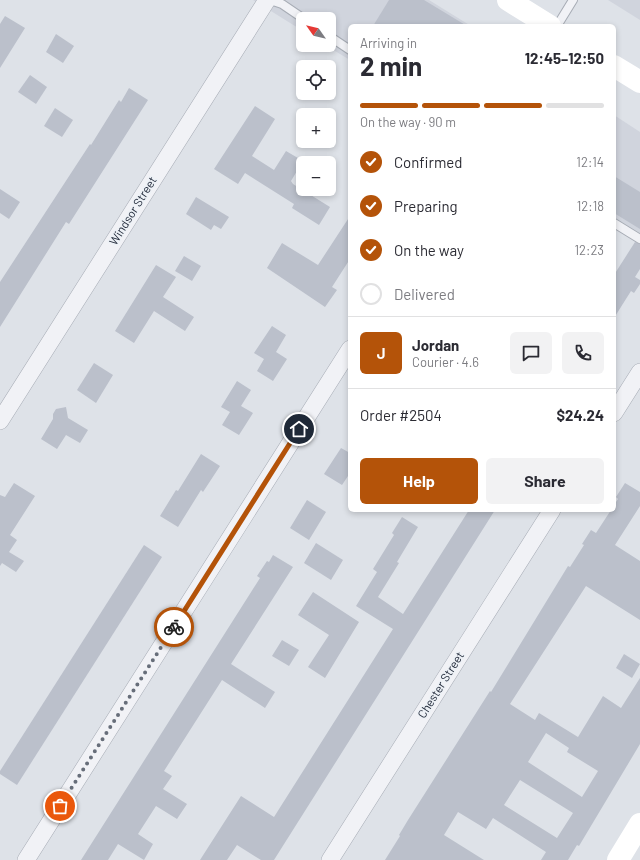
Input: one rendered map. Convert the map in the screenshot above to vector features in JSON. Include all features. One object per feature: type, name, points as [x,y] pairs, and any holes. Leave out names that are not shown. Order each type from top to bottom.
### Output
[{"type":"main road","points":[[508,0],[547,24]]},
{"type":"main road","points":[[616,67],[640,82]]},
{"type":"main road","points":[[618,860],[640,824]]},
{"type":"street","name":"Windsor Street","points":[[0,421],[267,0]]},
{"type":"street","points":[[26,860],[348,352]]},
{"type":"street","points":[[616,410],[640,372]]},
{"type":"street","name":"Chester Street","points":[[330,860],[551,512]]},
{"type":"lane","points":[[270,0],[282,4],[296,14]]},
{"type":"lane","points":[[558,24],[573,0]]},
{"type":"lane","points":[[336,41],[348,49]]},
{"type":"lane","points":[[616,224],[640,239]]},
{"type":"shaded area","points":[[253,0],[429,0],[468,24],[348,24],[348,59],[336,52],[336,12],[296,12],[296,27]]},
{"type":"shaded area","points":[[608,0],[640,0],[640,20]]},
{"type":"shaded area","points":[[616,116],[640,132],[640,240],[616,224]]},
{"type":"building","points":[[389,0],[424,0],[464,24],[374,24]]},
{"type":"building","points":[[5,16],[25,28],[0,68],[0,24]]},
{"type":"building","points":[[56,34],[74,46],[63,63],[46,52]]},
{"type":"building","points":[[30,75],[47,87],[36,104],[18,92]]},
{"type":"building","points":[[129,88],[148,100],[69,224],[66,222],[0,327],[0,282],[119,100],[121,102]]},
{"type":"building","points":[[255,106],[275,119],[252,156],[274,170],[286,151],[296,157],[296,173],[291,181],[296,186],[296,196],[312,196],[330,207],[319,225],[292,208],[294,204],[245,173],[238,184],[214,169]]},
{"type":"building","points":[[55,108],[73,120],[62,137],[44,126]]},
{"type":"building","points":[[616,177],[640,192],[640,229],[616,214]]},
{"type":"building","points":[[0,189],[20,202],[9,219],[0,213]]},
{"type":"building","points":[[196,197],[229,217],[221,229],[214,225],[211,230],[186,214]]},
{"type":"building","points":[[348,219],[348,262],[332,287],[337,290],[325,307],[267,268],[282,243],[318,265]]},
{"type":"building","points":[[635,242],[640,244],[640,269],[635,277],[640,280],[640,284],[634,293],[631,291],[616,315],[616,272]]},
{"type":"building","points":[[184,256],[201,266],[192,281],[175,271]]},
{"type":"building","points":[[156,265],[176,277],[163,297],[194,317],[185,331],[154,311],[134,343],[115,331]]},
{"type":"building","points":[[272,326],[286,335],[276,352],[287,359],[273,381],[257,371],[264,359],[254,353]]},
{"type":"building","points":[[94,363],[113,375],[96,403],[77,390]]},
{"type":"building","points":[[237,381],[251,390],[241,406],[253,413],[239,435],[222,425],[230,412],[221,407]]},
{"type":"building","points":[[66,407],[68,418],[88,430],[80,443],[66,435],[57,449],[41,439],[53,419],[53,414],[56,409]]},
{"type":"building","points":[[341,448],[348,452],[348,476],[342,485],[324,474]]},
{"type":"building","points":[[201,454],[220,466],[203,492],[201,490],[178,527],[160,516],[176,490],[178,491]]},
{"type":"building","points":[[14,483],[35,496],[10,535],[17,540],[9,552],[24,561],[16,572],[2,563],[0,566],[0,495],[5,497]]},
{"type":"building","points":[[625,483],[640,492],[640,506],[615,545],[640,561],[640,620],[586,586],[510,704],[535,720],[539,713],[578,737],[603,696],[621,708],[640,678],[640,744],[579,846],[577,845],[568,860],[541,860],[546,852],[493,818],[486,829],[458,812],[444,835],[484,860],[385,860],[408,820],[490,691],[491,692],[568,566],[570,567],[584,545],[582,544],[591,530],[596,533],[610,512],[616,512],[616,502],[618,499],[616,497]],"holes":[[[546,733],[569,748],[567,752],[598,771],[582,797],[528,762]],[[520,780],[573,813],[557,838],[504,805]]]},
{"type":"building","points":[[307,500],[326,512],[309,540],[290,528]]},
{"type":"building","points":[[468,512],[494,512],[274,860],[261,860],[237,845],[227,860],[200,860],[241,796],[274,817],[393,629],[356,606],[377,572],[373,569],[394,535],[392,533],[402,517],[418,527],[397,562],[399,563],[378,597],[403,614]]},
{"type":"building","points":[[316,543],[343,560],[331,580],[304,563]]},
{"type":"building","points":[[144,545],[162,557],[17,785],[0,774],[0,771]]},
{"type":"building","points":[[273,555],[293,567],[231,664],[275,692],[265,708],[222,680],[164,771],[172,776],[163,789],[187,804],[177,819],[156,806],[138,834],[153,844],[144,860],[118,844],[108,860],[81,860],[260,578],[257,576]]},
{"type":"building","points":[[313,592],[359,622],[325,678],[308,667],[329,635],[298,615]]},
{"type":"building","points":[[282,640],[299,650],[289,666],[272,656]]},
{"type":"building","points":[[624,654],[640,664],[632,678],[616,668]]},
{"type":"way so far","points":[[60,806],[174,627]]},
{"type":"route","points":[[174,627],[299,429]]}]
